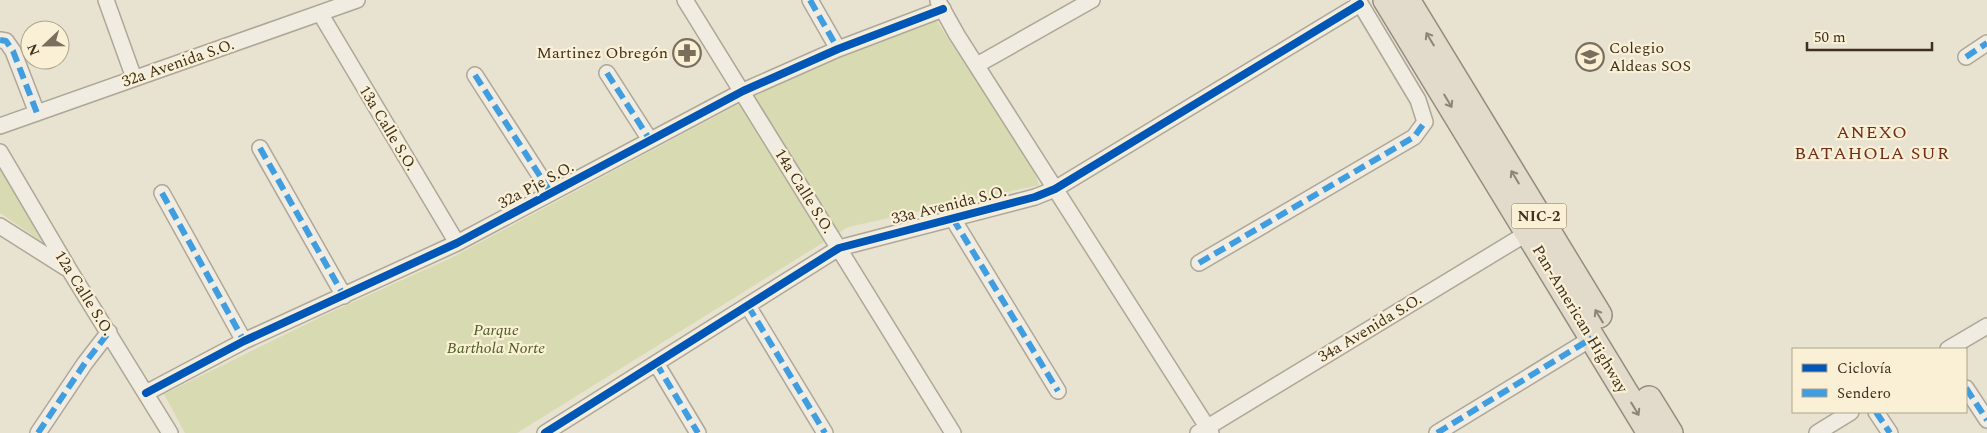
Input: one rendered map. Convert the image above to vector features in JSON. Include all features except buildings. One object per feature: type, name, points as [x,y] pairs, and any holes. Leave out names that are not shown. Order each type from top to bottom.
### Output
[{"type":"highway","name":"Pan-American Highway","points":[[1386,0],[1670,433]]},
{"type":"highway","name":"Pan-American Highway","points":[[1406,0],[1535,228],[1592,338],[1650,433]]},
{"type":"street","points":[[106,0],[134,78]]},
{"type":"street","name":"32a Avenida S.O.","points":[[0,126],[357,0]]},
{"type":"street","name":"14a Calle S.O.","points":[[685,0],[954,433]]},
{"type":"street","points":[[810,0],[838,49]]},
{"type":"street","points":[[977,65],[1092,0]]},
{"type":"street","points":[[1199,263],[1414,137],[1425,122],[1418,100],[1359,2]]},
{"type":"street","name":"33a Avenida S.O.","points":[[545,433],[567,428],[656,363],[839,248],[1035,198],[1055,189],[1359,2]]},
{"type":"street","points":[[940,4],[1205,431]]},
{"type":"street","name":"32a Pje S.O.","points":[[146,393],[244,342],[457,243],[742,91],[940,4]]},
{"type":"street","name":"13a Calle S.O.","points":[[320,13],[457,243]]},
{"type":"street","points":[[0,40],[6,41],[13,51],[37,113]]},
{"type":"street","points":[[1966,56],[1987,43]]},
{"type":"street","points":[[607,73],[650,140]]},
{"type":"street","points":[[475,75],[551,193]]},
{"type":"street","points":[[260,148],[344,296]]},
{"type":"street","name":"12a Calle S.O.","points":[[0,152],[70,271],[170,433]]},
{"type":"street","points":[[162,193],[244,342]]},
{"type":"street","points":[[953,218],[1058,391]]},
{"type":"street","points":[[0,226],[70,271]]},
{"type":"street","name":"34a Avenida S.O.","points":[[1205,431],[1535,228]]},
{"type":"street","points":[[748,306],[825,433]]},
{"type":"street","points":[[1950,348],[1987,326]]},
{"type":"street","points":[[38,433],[85,363],[109,332]]},
{"type":"street","points":[[1436,433],[1592,338]]},
{"type":"street","points":[[656,363],[698,433]]},
{"type":"street","points":[[1967,390],[1987,420]]},
{"type":"street","points":[[1817,433],[1848,413]]},
{"type":"street","points":[[1877,413],[1890,433]]},
{"type":"green space","name":"Parque Barthola Norte","points":[[936,20],[1033,167],[1039,185],[848,227],[517,433],[185,433],[164,394],[329,313],[451,258],[780,82]]},
{"type":"green space","points":[[0,166],[45,244],[0,213]]},
{"type":"marked path","points":[[810,0],[838,49]]},
{"type":"marked path","points":[[0,40],[6,41],[13,51],[37,113]]},
{"type":"marked path","points":[[1966,57],[1987,43]]},
{"type":"marked path","points":[[607,73],[650,140]]},
{"type":"marked path","points":[[475,75],[551,193]]},
{"type":"marked path","points":[[1199,263],[1414,137],[1425,122]]},
{"type":"marked path","points":[[260,148],[344,296]]},
{"type":"marked path","points":[[162,193],[244,341]]},
{"type":"marked path","points":[[953,219],[1058,391]]},
{"type":"marked path","points":[[748,306],[825,433]]},
{"type":"marked path","points":[[38,433],[85,363],[109,332]]},
{"type":"marked path","points":[[1437,433],[1592,338]]},
{"type":"marked path","points":[[656,363],[698,433]]},
{"type":"marked path","points":[[1967,390],[1987,420]]},
{"type":"marked path","points":[[1877,413],[1890,433]]},
{"type":"cycle path","points":[[545,433],[839,248],[1035,197],[1055,189],[1360,4]]},
{"type":"cycle path","points":[[146,393],[244,341],[457,243],[743,91],[838,49],[943,9]]},
{"type":"place","name":"Martinez Obregón","points":[[687,53]]},
{"type":"place","name":"Colegio Aldeas SOS","points":[[1590,57]]},
{"type":"district","name":"ANEXO BATAHOLA SUR","points":[[1872,142]]}]
